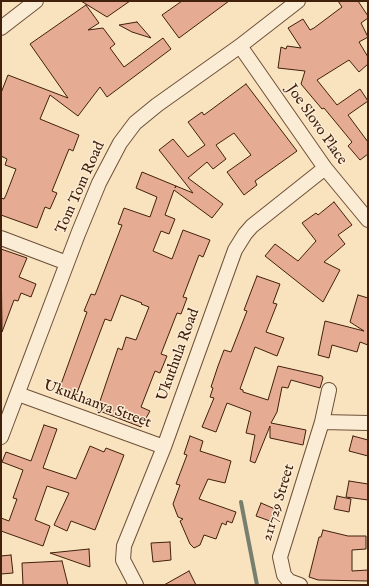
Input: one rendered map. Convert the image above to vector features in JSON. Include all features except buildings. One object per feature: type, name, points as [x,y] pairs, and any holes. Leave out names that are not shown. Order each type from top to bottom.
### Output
[{"type":"street","points":[[1,28],[36,1]]},
{"type":"street","name":"Tom Tom Road","points":[[1,438],[99,183],[120,143],[136,123],[157,105],[240,46],[298,1]]},
{"type":"street","name":"Joe Slovo Place","points":[[240,46],[325,168],[368,220]]},
{"type":"street","name":"Ukuthula Road","points":[[136,585],[123,560],[124,546],[164,448],[235,250],[252,226],[325,168]]},
{"type":"street","points":[[1,238],[67,263]]},
{"type":"street","name":"211729 Street","points":[[300,585],[289,581],[284,576],[280,557],[322,422],[329,390]]},
{"type":"street","name":"Ukukhanya Street","points":[[18,394],[164,448]]},
{"type":"street","points":[[322,422],[368,423]]},
{"type":"waterway","points":[[241,502],[257,585]]}]
